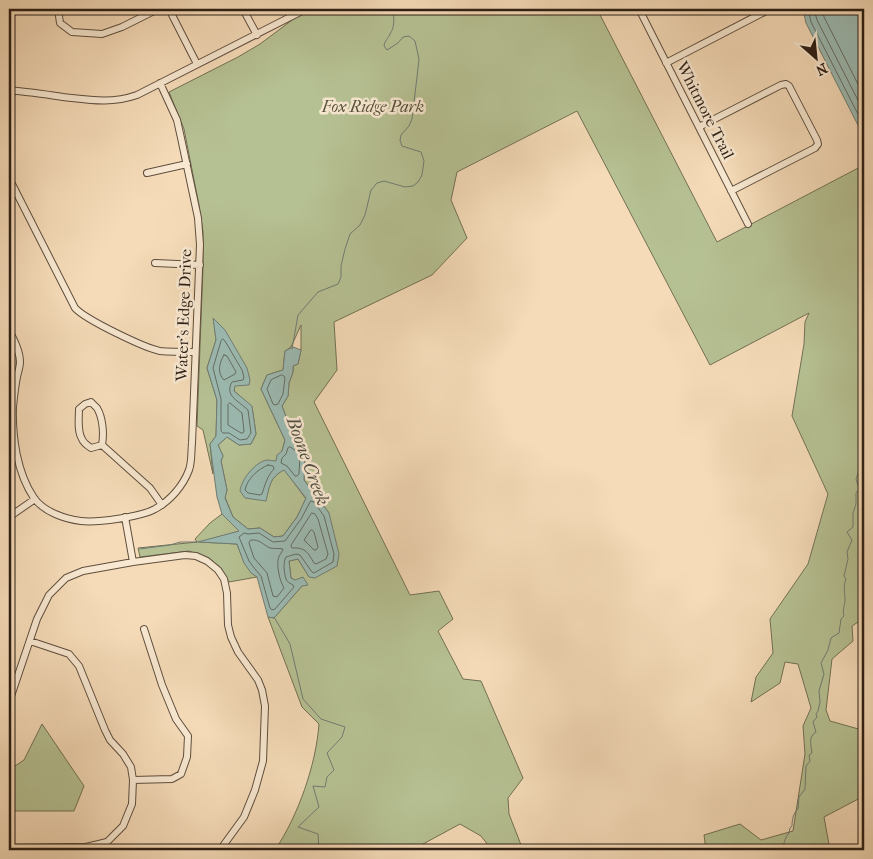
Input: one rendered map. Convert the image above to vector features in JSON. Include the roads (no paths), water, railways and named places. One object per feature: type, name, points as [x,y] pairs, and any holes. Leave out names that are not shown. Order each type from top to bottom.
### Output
[{"type":"street","points":[[58,9],[60,23],[72,32],[102,34],[122,27],[158,9]]},
{"type":"street","points":[[169,9],[197,64]]},
{"type":"street","points":[[243,9],[257,35]]},
{"type":"street","points":[[9,111],[10,90],[96,101],[126,99],[160,84],[306,9]]},
{"type":"street","name":"Whitmore Trail","points":[[638,9],[748,224]]},
{"type":"street","points":[[666,63],[770,9]]},
{"type":"street","name":"Water’s Edge Drive","points":[[35,499],[51,512],[71,520],[87,522],[139,515],[162,505],[173,495],[190,468],[200,265],[198,218],[177,120],[160,84]]},
{"type":"street","points":[[699,127],[786,84],[789,86],[813,132],[818,142],[814,148],[732,191]]},
{"type":"street","points":[[146,173],[187,164]]},
{"type":"street","points":[[9,178],[79,312],[89,319],[153,349],[196,352]]},
{"type":"street","points":[[155,262],[200,265]]},
{"type":"street","points":[[9,330],[18,351],[20,362],[13,407],[13,432],[23,476],[35,499],[9,517]]},
{"type":"street","points":[[9,379],[16,380]]},
{"type":"street","points":[[91,402],[97,408],[100,418],[104,436],[102,445],[90,448],[82,440],[79,429],[79,409],[91,402]]},
{"type":"street","points":[[102,445],[150,488],[162,505]]},
{"type":"street","points":[[9,456],[17,456]]},
{"type":"street","points":[[126,517],[133,562]]},
{"type":"street","points":[[9,702],[37,619],[49,595],[66,578],[83,571],[133,562],[190,555],[211,563],[224,580],[227,593],[230,637],[258,680],[265,706],[263,761],[255,790],[244,817],[220,850]]},
{"type":"street","points":[[133,780],[172,779],[181,774],[187,757],[188,736],[176,719],[162,685],[144,629]]},
{"type":"street","points":[[9,848],[86,847],[107,842],[123,826],[132,804],[133,780],[131,767],[123,754],[110,740],[79,666],[69,654],[30,641]]},
{"type":"water","points":[[803,9],[864,9],[864,137],[806,23]]},
{"type":"water","points":[[213,318],[225,330],[247,368],[250,380],[249,385],[235,386],[234,391],[252,406],[256,434],[251,444],[239,445],[227,437],[218,445],[223,456],[221,461],[227,490],[225,498],[233,517],[248,529],[260,528],[274,537],[283,536],[297,517],[306,498],[284,470],[273,479],[266,501],[245,498],[240,491],[243,482],[253,468],[262,461],[276,461],[277,455],[282,451],[285,440],[261,389],[267,375],[283,370],[285,351],[293,347],[301,350],[298,364],[293,366],[288,396],[282,406],[297,446],[305,452],[304,480],[329,513],[339,554],[337,566],[315,578],[309,577],[298,559],[289,561],[291,578],[295,580],[303,577],[308,585],[302,586],[274,618],[268,617],[257,577],[251,573],[244,563],[237,544],[198,542],[239,531],[222,514],[217,497],[210,444],[216,436],[217,400],[207,368],[216,340]]},
{"type":"waterway","points":[[292,349],[298,315],[318,292],[338,284],[350,234],[360,225],[365,215],[371,190],[377,183],[384,181],[405,187],[413,186],[422,175],[424,161],[421,152],[402,146],[400,140],[401,135],[412,119],[419,59],[415,41],[409,36],[403,37],[398,43],[387,50],[384,46],[393,28],[393,9]]},
{"type":"waterway","points":[[782,850],[782,846],[792,826],[794,815],[798,809],[799,797],[805,789],[806,766],[810,761],[809,755],[812,753],[811,739],[816,732],[813,722],[817,717],[816,714],[820,702],[819,691],[824,674],[821,663],[828,650],[831,638],[839,633],[841,619],[844,616],[844,587],[846,579],[844,576],[848,559],[847,552],[852,540],[847,532],[853,527],[856,493],[859,489],[856,479],[860,468],[861,454],[864,450]]},
{"type":"waterway","points":[[140,549],[180,542],[198,542]]},
{"type":"waterway","name":"Boone Creek","points":[[274,617],[290,644],[303,699],[321,719],[345,727],[342,737],[327,753],[334,770],[327,777],[325,787],[313,786],[319,807],[298,827],[318,834],[318,850]]},
{"type":"park label","name":"Fox Ridge Park","points":[[373,106]]}]
